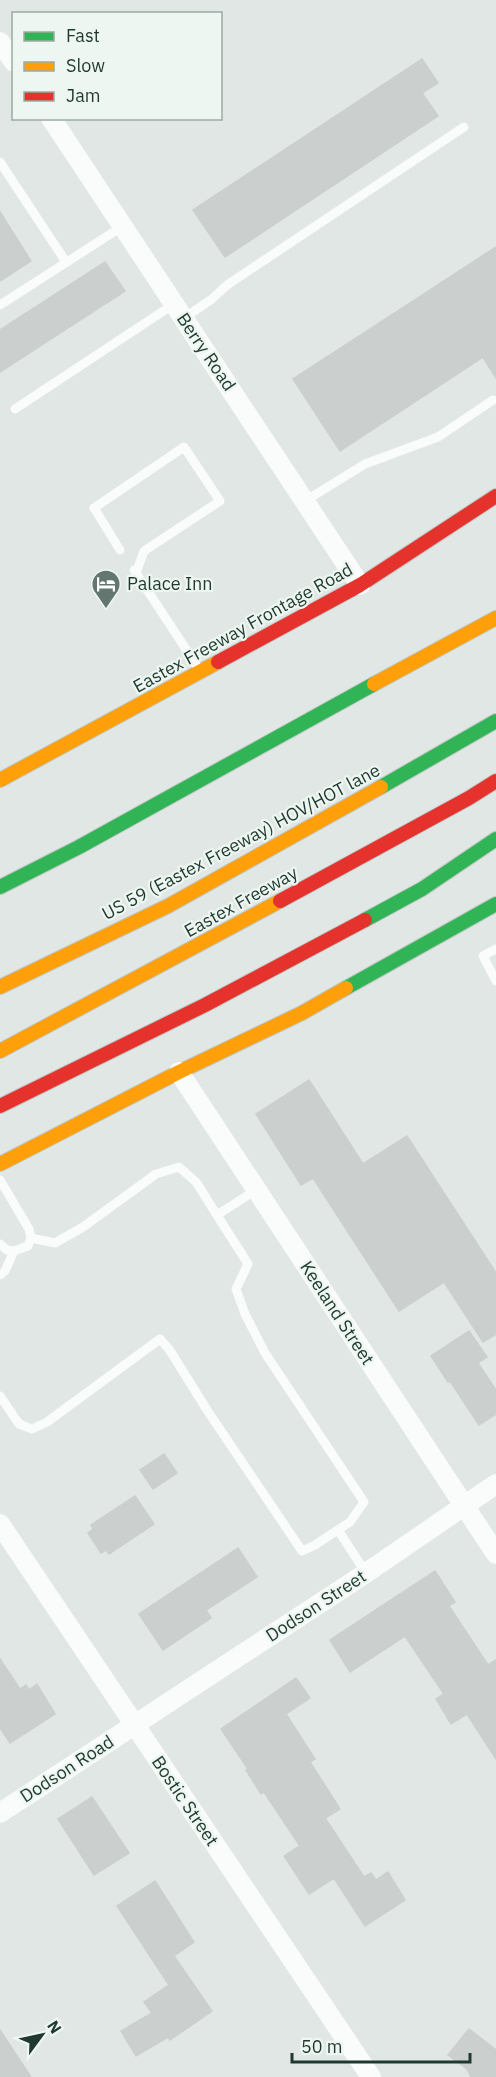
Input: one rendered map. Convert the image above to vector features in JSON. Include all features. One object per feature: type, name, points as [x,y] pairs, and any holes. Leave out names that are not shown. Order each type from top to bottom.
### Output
[{"type":"main road","name":"Eastex Freeway Frontage Road","points":[[0,780],[360,585],[496,496]]},
{"type":"main road","points":[[0,887],[79,847],[496,618]]},
{"type":"main road","name":"US 59 (Eastex Freeway) HOV/HOT lane","points":[[0,987],[168,906],[496,721]]},
{"type":"main road","name":"Eastex Freeway","points":[[0,1051],[126,985],[469,798],[496,781]]},
{"type":"main road","points":[[0,1106],[206,1005],[422,889],[496,838]]},
{"type":"main road","points":[[0,1164],[179,1072],[302,1013],[496,904]]},
{"type":"street","points":[[0,42],[12,59]]},
{"type":"street","name":"Berry Road","points":[[52,120],[360,585]]},
{"type":"street","name":"Keeland Street","points":[[179,1072],[496,1554]]},
{"type":"street","name":"Dodson Street","points":[[133,1725],[366,1573],[496,1484]]},
{"type":"street","name":"Bostic Street","points":[[0,1524],[371,2077]]},
{"type":"street","name":"Dodson Road","points":[[0,1813],[133,1725]]},
{"type":"lane","points":[[15,409],[179,311],[212,299],[227,285],[464,127]]},
{"type":"lane","points":[[0,162],[66,262]]},
{"type":"lane","points":[[0,305],[123,226]]},
{"type":"lane","points":[[305,501],[365,464],[438,437],[493,400]]},
{"type":"lane","points":[[120,550],[94,508],[184,447],[220,501],[144,551],[134,571],[200,671]]},
{"type":"lane","points":[[496,949],[483,956],[496,981]]},
{"type":"lane","points":[[0,1396],[19,1424],[32,1429],[47,1422],[160,1339],[169,1349],[207,1410],[302,1551],[350,1522],[364,1502],[265,1353],[245,1314],[236,1289],[248,1264],[195,1182],[179,1167],[156,1174],[83,1227],[55,1243],[32,1238]]},
{"type":"lane","points":[[0,1180],[32,1238],[28,1246],[14,1251],[7,1250],[0,1244]]},
{"type":"lane","points":[[217,1215],[256,1190]]},
{"type":"lane","points":[[0,1275],[5,1271],[14,1251]]},
{"type":"lane","points":[[338,1530],[366,1573]]},
{"type":"building","points":[[422,59],[438,83],[422,93],[438,116],[225,257],[193,210]]},
{"type":"building","points":[[0,212],[31,261],[0,281]]},
{"type":"building","points":[[496,247],[496,378],[483,357],[340,451],[293,379]]},
{"type":"building","points":[[105,262],[125,291],[0,372],[0,330]]},
{"type":"building","points":[[309,1080],[363,1164],[407,1136],[496,1273],[496,1334],[483,1342],[444,1282],[399,1311],[313,1178],[301,1185],[256,1114]]},
{"type":"building","points":[[469,1331],[487,1357],[478,1363],[496,1390],[496,1414],[479,1425],[431,1356]]},
{"type":"building","points":[[164,1454],[177,1473],[153,1489],[140,1470]]},
{"type":"building","points":[[135,1496],[154,1524],[109,1554],[106,1550],[101,1553],[88,1533],[93,1529],[91,1525]]},
{"type":"building","points":[[238,1548],[257,1577],[206,1610],[211,1618],[163,1650],[139,1614]]},
{"type":"building","points":[[435,1571],[455,1602],[449,1606],[488,1665],[496,1660],[496,1759],[467,1714],[451,1724],[436,1699],[444,1694],[405,1636],[350,1672],[330,1640]]},
{"type":"building","points":[[0,1659],[20,1689],[26,1685],[29,1690],[37,1684],[55,1714],[10,1743],[0,1728]]},
{"type":"building","points":[[296,1678],[310,1698],[286,1714],[315,1759],[310,1762],[340,1809],[325,1818],[364,1877],[371,1873],[376,1880],[388,1872],[405,1900],[365,1926],[334,1878],[309,1894],[284,1856],[300,1846],[264,1792],[261,1794],[246,1770],[248,1769],[221,1729]]},
{"type":"building","points":[[92,1797],[129,1853],[94,1875],[58,1819]]},
{"type":"building","points":[[155,1881],[194,1942],[174,1956],[212,2011],[170,2040],[168,2037],[136,2056],[121,2031],[152,2013],[144,2002],[169,1985],[117,1906]]},
{"type":"building","points":[[469,2029],[496,2050],[496,2077],[471,2077],[467,2069],[448,2055]]},
{"type":"building","points":[[0,2030],[31,2077],[0,2077]]},
{"type":"traffic: fast","points":[[0,887],[79,847],[374,684]]},
{"type":"traffic: fast","points":[[381,787],[496,721]]},
{"type":"traffic: fast","points":[[365,920],[422,889],[496,839]]},
{"type":"traffic: fast","points":[[346,988],[496,904]]},
{"type":"traffic: slow","points":[[374,684],[496,618]]},
{"type":"traffic: slow","points":[[0,780],[218,662]]},
{"type":"traffic: slow","points":[[0,987],[168,906],[381,787]]},
{"type":"traffic: slow","points":[[0,1051],[280,901]]},
{"type":"traffic: slow","points":[[0,1164],[179,1072],[302,1013],[346,988]]},
{"type":"traffic: jam","points":[[218,662],[360,585],[496,496]]},
{"type":"traffic: jam","points":[[280,901],[496,781]]},
{"type":"traffic: jam","points":[[0,1106],[205,1005],[365,920]]},
{"type":"place","name":"Palace Inn","points":[[106,610]]}]
